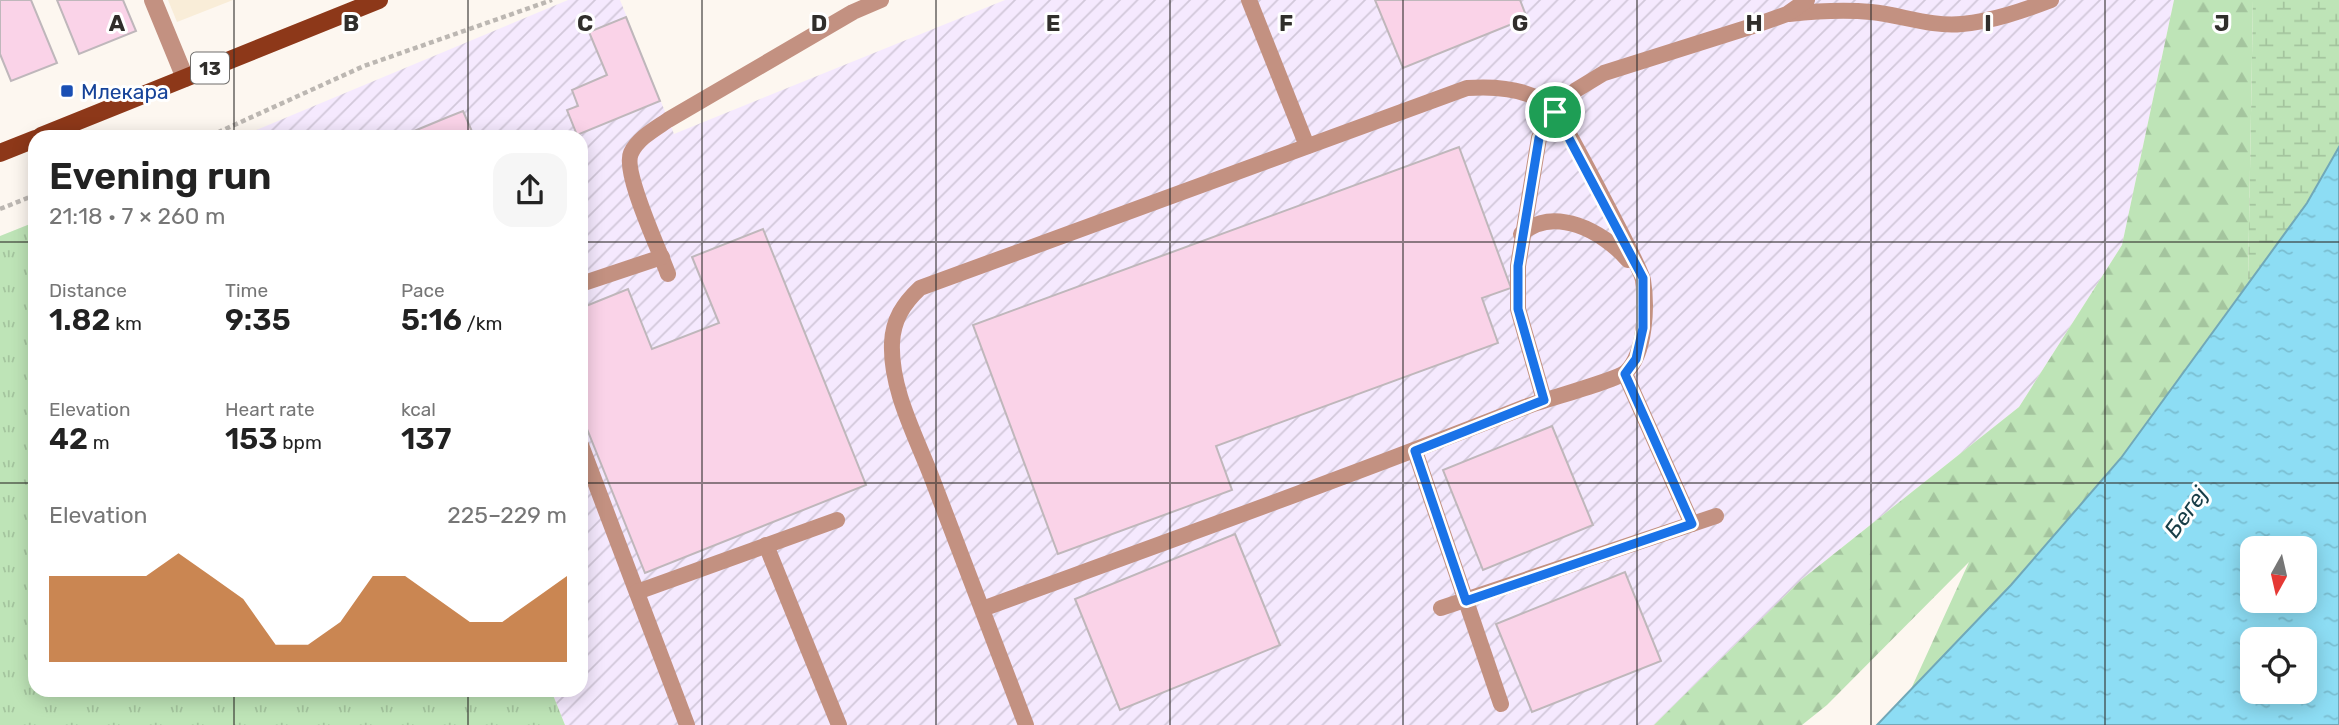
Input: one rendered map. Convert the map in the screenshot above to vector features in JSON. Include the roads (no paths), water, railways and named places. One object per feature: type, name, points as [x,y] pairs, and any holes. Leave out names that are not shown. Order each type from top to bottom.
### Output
[{"type":"main road","name":"13","points":[[56,130],[379,0]]},
{"type":"main road","points":[[0,153],[28,142]]},
{"type":"street","points":[[153,0],[185,78]]},
{"type":"lane","points":[[668,274],[630,171],[632,150],[642,138],[852,12],[881,0]]},
{"type":"lane","points":[[1249,0],[1307,146]]},
{"type":"lane","points":[[1787,14],[1807,0]]},
{"type":"lane","points":[[1544,400],[1518,309],[1521,234],[1539,138],[1555,112],[1576,90],[1604,73],[1787,14],[1829,10],[1871,12],[1927,24],[1960,24],[2000,18],[2051,0]]},
{"type":"lane","points":[[982,609],[1415,451],[1544,400],[1625,374],[1636,359],[1643,328],[1643,278],[1555,112],[1524,92],[1494,86],[1467,88],[920,288],[905,303],[895,323],[892,344],[900,395],[1026,725]]},
{"type":"lane","points":[[1521,234],[1533,223],[1550,220],[1592,231],[1619,250],[1643,278]]},
{"type":"lane","points":[[588,282],[662,257]]},
{"type":"lane","points":[[1625,374],[1692,524]]},
{"type":"lane","points":[[1415,451],[1501,704]]},
{"type":"lane","points":[[588,463],[687,725]]},
{"type":"lane","points":[[1441,608],[1716,516]]},
{"type":"lane","points":[[637,592],[837,520]]},
{"type":"lane","points":[[766,545],[838,725]]},
{"type":"water","name":"Бегеј","points":[[2339,147],[2339,725],[1877,725],[2011,585],[2121,458],[2307,203]]},
{"type":"place","name":"Млекара","points":[[67,91]]}]
